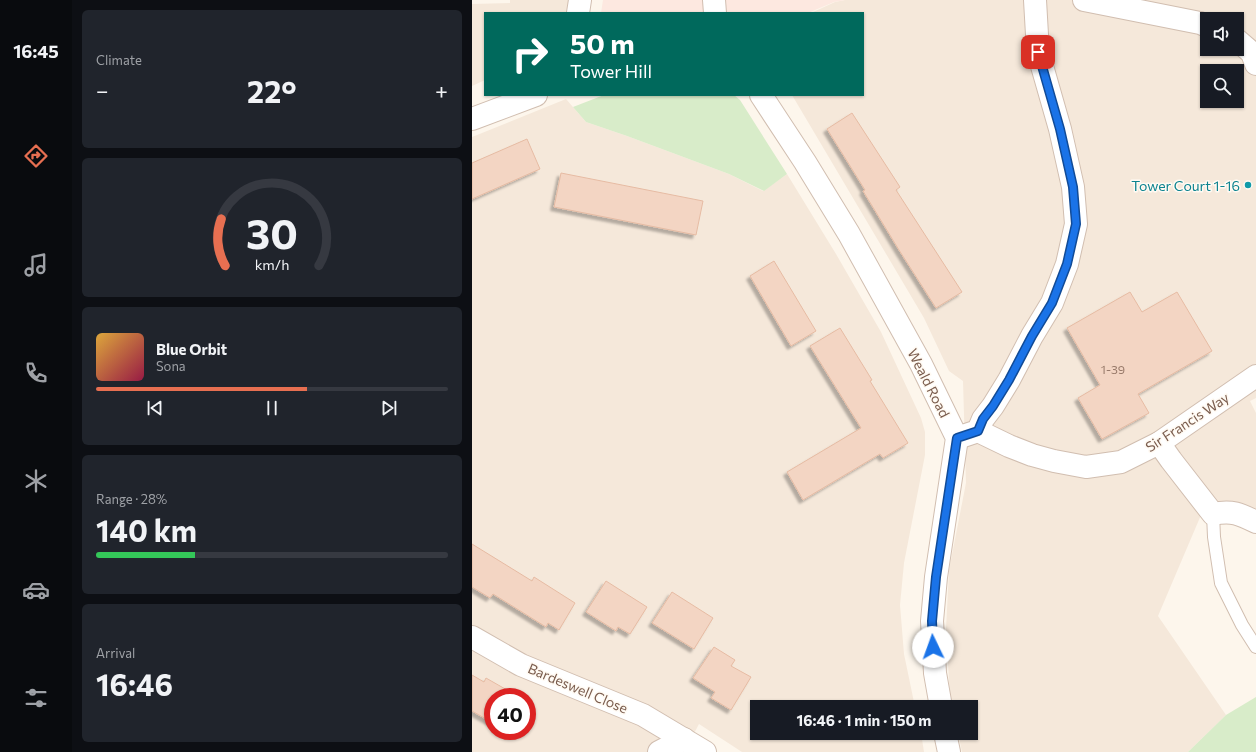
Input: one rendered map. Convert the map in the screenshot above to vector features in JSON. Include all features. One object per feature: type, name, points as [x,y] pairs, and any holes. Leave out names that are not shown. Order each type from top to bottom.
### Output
[{"type":"street","points":[[578,12],[580,0]]},
{"type":"street","points":[[714,0],[715,12]]},
{"type":"street","points":[[940,700],[935,674],[932,621],[936,577],[957,438],[978,431],[983,419],[1009,380],[1032,336],[1052,303],[1067,264],[1076,224],[1073,187],[1060,129],[1038,52],[1035,0]]},
{"type":"street","points":[[1084,0],[1200,23]]},
{"type":"street","points":[[1244,47],[1252,54],[1256,64]]},
{"type":"street","points":[[472,119],[533,96]]},
{"type":"street","name":"Weald Road","points":[[762,96],[805,162],[849,234],[921,364],[957,438]]},
{"type":"street","name":"Sir Francis Way","points":[[978,431],[1032,455],[1086,467],[1121,462],[1159,443],[1256,376]]},
{"type":"street","points":[[1159,443],[1214,514],[1223,512],[1237,513],[1256,522]]},
{"type":"street","name":"Bardeswell Close","points":[[472,637],[521,665],[643,715],[706,752]]},
{"type":"street","points":[[659,752],[684,739]]},
{"type":"street","points":[[946,740],[949,752]]},
{"type":"lane","points":[[1214,514],[1214,537],[1221,583],[1242,625],[1256,647]]},
{"type":"shaded area","points":[[510,0],[571,0],[568,12],[484,12],[484,80],[472,86],[472,4],[510,3]]},
{"type":"shaded area","points":[[603,0],[845,0],[834,2],[810,12],[601,12]]},
{"type":"shaded area","points":[[845,0],[1256,0],[1256,398],[1250,401],[1256,413],[1256,530],[1201,515],[1158,616],[1226,715],[1188,752],[962,752],[959,740],[978,740],[978,700],[950,700],[946,629],[949,570],[966,483],[963,381],[949,371],[924,318],[793,96],[864,96],[864,12],[813,12],[835,2]]},
{"type":"shaded area","points":[[566,99],[586,122],[729,174],[763,191],[787,174],[836,254],[881,332],[921,418],[925,432],[925,455],[904,563],[900,605],[904,654],[914,700],[750,700],[750,740],[922,740],[924,752],[742,752],[699,724],[684,752],[472,752],[472,137]]},
{"type":"green space","points":[[601,96],[735,96],[740,100],[787,174],[764,191],[729,174],[586,122],[573,107]]},
{"type":"green space","points":[[1256,697],[1256,752],[1188,752],[1226,715]]},
{"type":"building","points":[[852,113],[900,187],[896,190],[962,292],[936,308],[863,191],[865,190],[827,129]]},
{"type":"building","points":[[527,139],[540,169],[472,199],[472,163]]},
{"type":"building","points":[[561,173],[703,201],[696,235],[554,207]]},
{"type":"building","points":[[774,261],[816,331],[791,346],[750,276]]},
{"type":"building","points":[[1130,292],[1142,312],[1177,292],[1212,351],[1138,394],[1149,413],[1102,439],[1078,398],[1100,385],[1067,328]]},
{"type":"building","points":[[840,328],[908,443],[883,458],[880,454],[803,500],[787,472],[861,428],[810,346]]},
{"type":"building","points":[[472,544],[532,581],[534,577],[575,603],[559,630],[548,623],[546,627],[493,594],[490,598],[472,587]]},
{"type":"building","points":[[606,581],[647,607],[630,634],[618,627],[616,631],[586,612]]},
{"type":"building","points":[[672,592],[713,618],[694,649],[652,623]]},
{"type":"building","points":[[714,647],[735,660],[731,666],[751,677],[731,710],[711,698],[715,692],[693,678]]},
{"type":"building","points":[[472,675],[484,682],[486,678],[504,688],[484,688],[484,718],[472,711]]},
{"type":"place","name":"Tower Court 1-16","points":[[1248,185]]},
{"type":"route","points":[[933,647],[932,621],[936,577],[957,438],[978,431],[983,419],[1009,380],[1032,336],[1052,303],[1067,264],[1076,224],[1073,187],[1060,129],[1038,52]]}]
